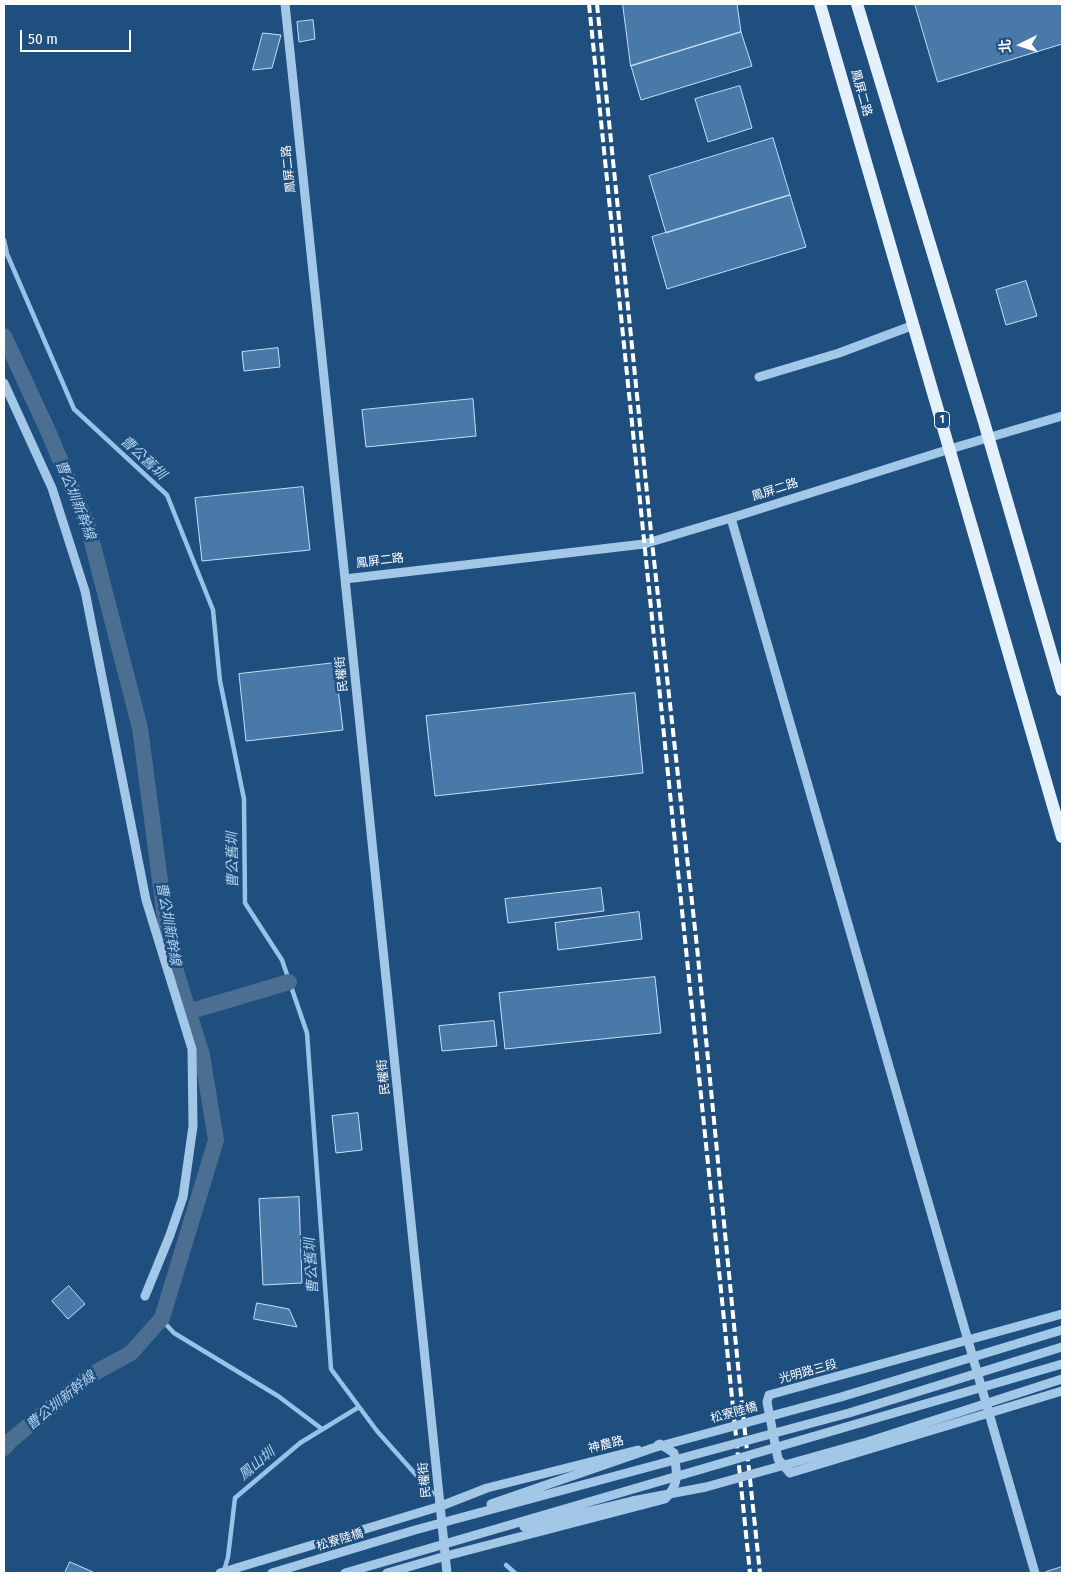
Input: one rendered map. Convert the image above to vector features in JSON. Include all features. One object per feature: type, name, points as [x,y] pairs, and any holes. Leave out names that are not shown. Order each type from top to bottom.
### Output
[{"type":"main road","name":"鳳屏二路","points":[[820,4],[1062,837]]},
{"type":"main road","name":"鳳屏二路","points":[[857,4],[1062,690]]},
{"type":"street","name":"鳳屏二路","points":[[286,4],[345,579],[644,544],[950,449],[988,439]]},
{"type":"street","points":[[759,377],[839,353],[914,325]]},
{"type":"street","points":[[4,383],[52,488],[85,591],[146,900],[192,1049],[193,1126],[183,1197],[145,1296]]},
{"type":"street","points":[[988,439],[1062,416]]},
{"type":"street","points":[[732,518],[1035,1573]]},
{"type":"street","name":"民權街","points":[[345,579],[448,1573]]},
{"type":"street","name":"光明路三段","points":[[1062,1314],[770,1395],[767,1402],[778,1459],[790,1473],[1062,1390]]},
{"type":"street","name":"松寮陸橋","points":[[415,1530],[654,1448],[841,1397],[1062,1330]]},
{"type":"street","name":"松寮陸橋","points":[[272,1573],[415,1530],[849,1413],[1062,1347]]},
{"type":"street","points":[[345,1573],[1062,1364]]},
{"type":"street","points":[[419,1551],[632,1501],[706,1488],[867,1442],[1062,1379]]},
{"type":"street","name":"神農路","points":[[220,1573],[441,1506],[487,1488],[660,1444],[674,1453],[676,1469],[675,1488],[665,1499],[387,1573]]},
{"type":"building","points":[[623,4],[737,4],[741,32],[631,66]]},
{"type":"building","points":[[915,4],[1062,4],[1062,44],[938,82]]},
{"type":"building","points":[[313,20],[315,39],[299,42],[297,22]]},
{"type":"building","points":[[741,32],[752,66],[641,100],[631,66]]},
{"type":"building","points":[[263,33],[281,35],[272,68],[253,70]]},
{"type":"building","points":[[740,86],[752,128],[708,142],[695,99]]},
{"type":"building","points":[[773,138],[790,195],[666,233],[649,176]]},
{"type":"building","points":[[790,195],[806,247],[667,289],[652,237]]},
{"type":"building","points":[[1026,281],[1037,316],[1006,325],[996,290]]},
{"type":"building","points":[[278,348],[280,367],[244,371],[242,352]]},
{"type":"building","points":[[473,399],[476,436],[366,447],[362,410]]},
{"type":"building","points":[[303,487],[310,550],[202,561],[195,498]]},
{"type":"building","points":[[335,663],[343,730],[246,741],[239,674]]},
{"type":"building","points":[[635,693],[643,773],[435,796],[426,716]]},
{"type":"building","points":[[601,888],[604,911],[508,923],[505,899]]},
{"type":"building","points":[[639,912],[642,939],[558,950],[555,923]]},
{"type":"building","points":[[655,977],[661,1033],[505,1049],[499,993]]},
{"type":"building","points":[[494,1021],[497,1046],[442,1051],[439,1026]]},
{"type":"building","points":[[358,1113],[362,1150],[336,1153],[332,1116]]},
{"type":"building","points":[[299,1197],[302,1283],[263,1285],[259,1199]]},
{"type":"building","points":[[69,1286],[85,1304],[68,1319],[52,1301]]},
{"type":"building","points":[[257,1303],[289,1309],[297,1327],[254,1319]]},
{"type":"building","points":[[70,1562],[93,1572],[93,1573],[65,1573]]},
{"type":"building","points":[[1062,1567],[1062,1573],[1046,1573],[1046,1572]]},
{"type":"waterway","name":"曹公舊圳","points":[[4,240],[7,254],[74,409],[167,495],[213,610],[220,681],[244,799],[245,903],[282,960],[307,1033],[331,1369],[377,1431],[433,1494]]},
{"type":"waterway","name":"曹公圳新幹線","points":[[4,336],[48,431],[87,523],[140,728],[169,949],[202,1055],[216,1140],[162,1318],[131,1353],[89,1376],[4,1448]]},
{"type":"waterway","points":[[188,1012],[289,982]]},
{"type":"waterway","points":[[160,1318],[174,1333],[278,1396],[322,1429]]},
{"type":"waterway","name":"鳳山圳","points":[[224,1571],[228,1557],[235,1498],[300,1443],[359,1407]]},
{"type":"waterway","name":"曹公舊圳","points":[[506,1565],[515,1573]]},
{"type":"railway","points":[[589,4],[750,1573]]},
{"type":"railway","points":[[597,4],[652,542],[697,947],[760,1573]]}]
